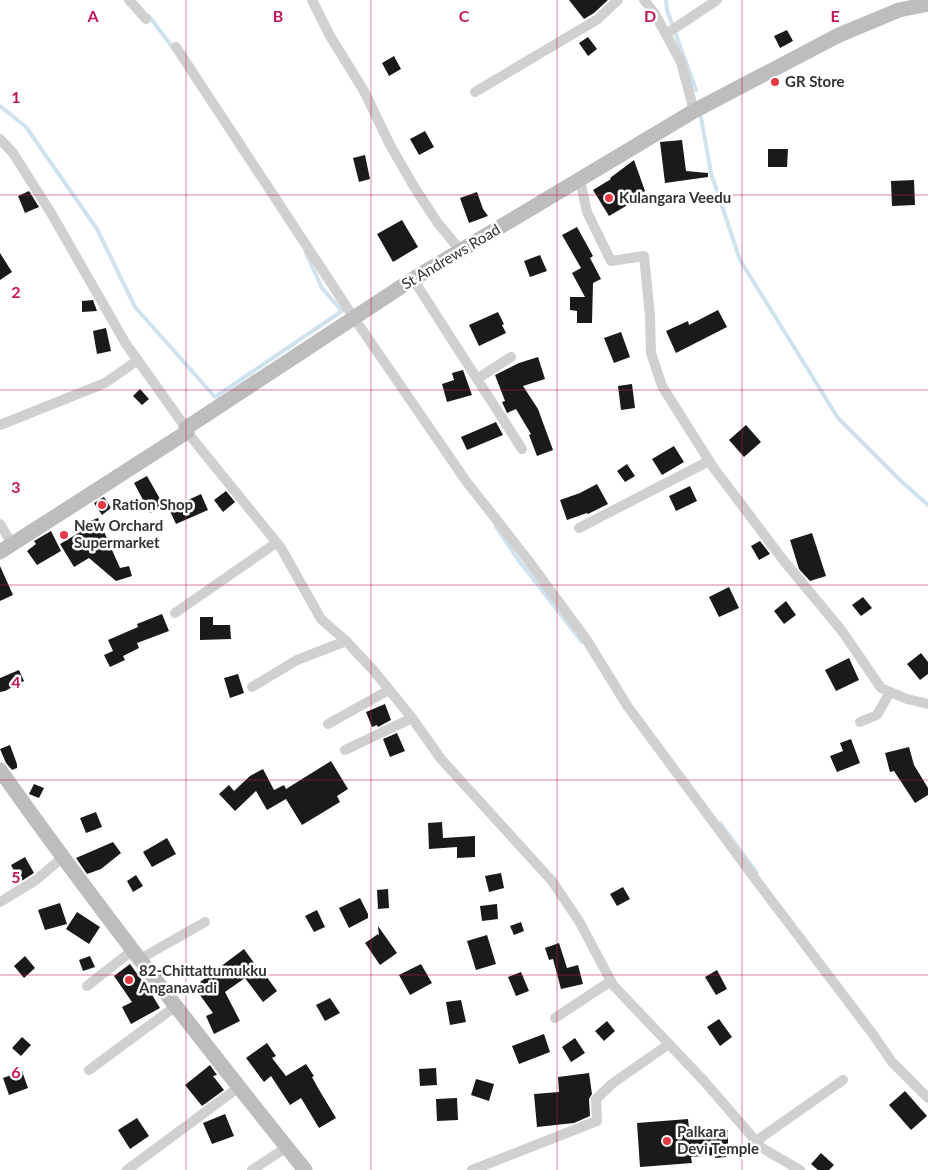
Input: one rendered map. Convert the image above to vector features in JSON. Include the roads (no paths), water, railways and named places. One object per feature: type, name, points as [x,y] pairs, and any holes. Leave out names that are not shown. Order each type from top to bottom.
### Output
[{"type":"main road","name":"St Andrews Road","points":[[6,548],[413,279],[694,111],[839,35],[900,10],[928,4]]},
{"type":"main road","points":[[0,770],[62,858],[305,1170]]},
{"type":"street","points":[[129,0],[146,19]]},
{"type":"street","points":[[312,0],[330,36],[364,91],[390,146],[413,185],[437,222],[460,250]]},
{"type":"street","points":[[475,92],[598,18],[618,0]]},
{"type":"street","points":[[644,0],[655,14],[681,62],[694,111]]},
{"type":"street","points":[[666,34],[717,0]]},
{"type":"street","points":[[176,47],[354,318],[466,481],[528,560],[586,640],[634,715],[892,1062],[928,1098]]},
{"type":"street","points":[[0,139],[13,153],[51,213],[126,344],[186,430],[276,543],[321,619],[346,641],[412,718],[441,759],[552,881],[579,921],[611,981],[704,1081],[762,1148],[800,1170]]},
{"type":"street","points":[[580,180],[587,212],[612,261],[644,256],[650,316],[651,353],[656,369],[662,386],[709,461],[784,561],[842,631],[881,688],[907,699],[928,704]]},
{"type":"street","points":[[413,279],[522,449]]},
{"type":"street","points":[[476,379],[511,357]]},
{"type":"street","points":[[0,425],[105,382],[138,360]]},
{"type":"street","points":[[579,528],[709,461]]},
{"type":"street","points":[[0,524],[6,548]]},
{"type":"street","points":[[175,613],[276,543]]},
{"type":"street","points":[[252,686],[297,660],[346,641]]},
{"type":"street","points":[[328,724],[389,690]]},
{"type":"street","points":[[860,722],[877,715],[890,692]]},
{"type":"street","points":[[345,750],[412,718]]},
{"type":"street","points":[[0,902],[36,880],[62,858]]},
{"type":"street","points":[[87,986],[137,954],[205,922]]},
{"type":"street","points":[[555,1018],[611,981]]},
{"type":"street","points":[[89,1070],[176,1006]]},
{"type":"street","points":[[472,1170],[596,1121],[596,1100],[613,1083],[669,1044]]},
{"type":"street","points":[[756,1141],[842,1080]]},
{"type":"street","points":[[127,1170],[239,1087]]},
{"type":"street","points":[[252,1170],[287,1147]]},
{"type":"waterway","points":[[666,0],[667,10],[696,90]]},
{"type":"waterway","points":[[149,16],[173,48]]},
{"type":"waterway","points":[[0,106],[26,127],[97,229],[135,307],[215,397],[342,311],[322,288],[306,253]]},
{"type":"waterway","points":[[700,112],[711,173],[740,260],[838,418],[901,481],[928,505]]},
{"type":"waterway","points":[[496,527],[517,558],[582,642]]},
{"type":"waterway","points":[[720,823],[757,873]]},
{"type":"place","name":"GR Store","points":[[775,82]]},
{"type":"place","name":"Kulangara Veedu","points":[[609,198]]},
{"type":"place","name":"Ration Shop","points":[[102,505]]},
{"type":"place","name":"New Orchard Supermarket","points":[[64,535]]},
{"type":"place","name":"82-Chittattumukku Anganavadi","points":[[129,980]]},
{"type":"place","name":"Palkara Devi Temple","points":[[667,1141]]}]
